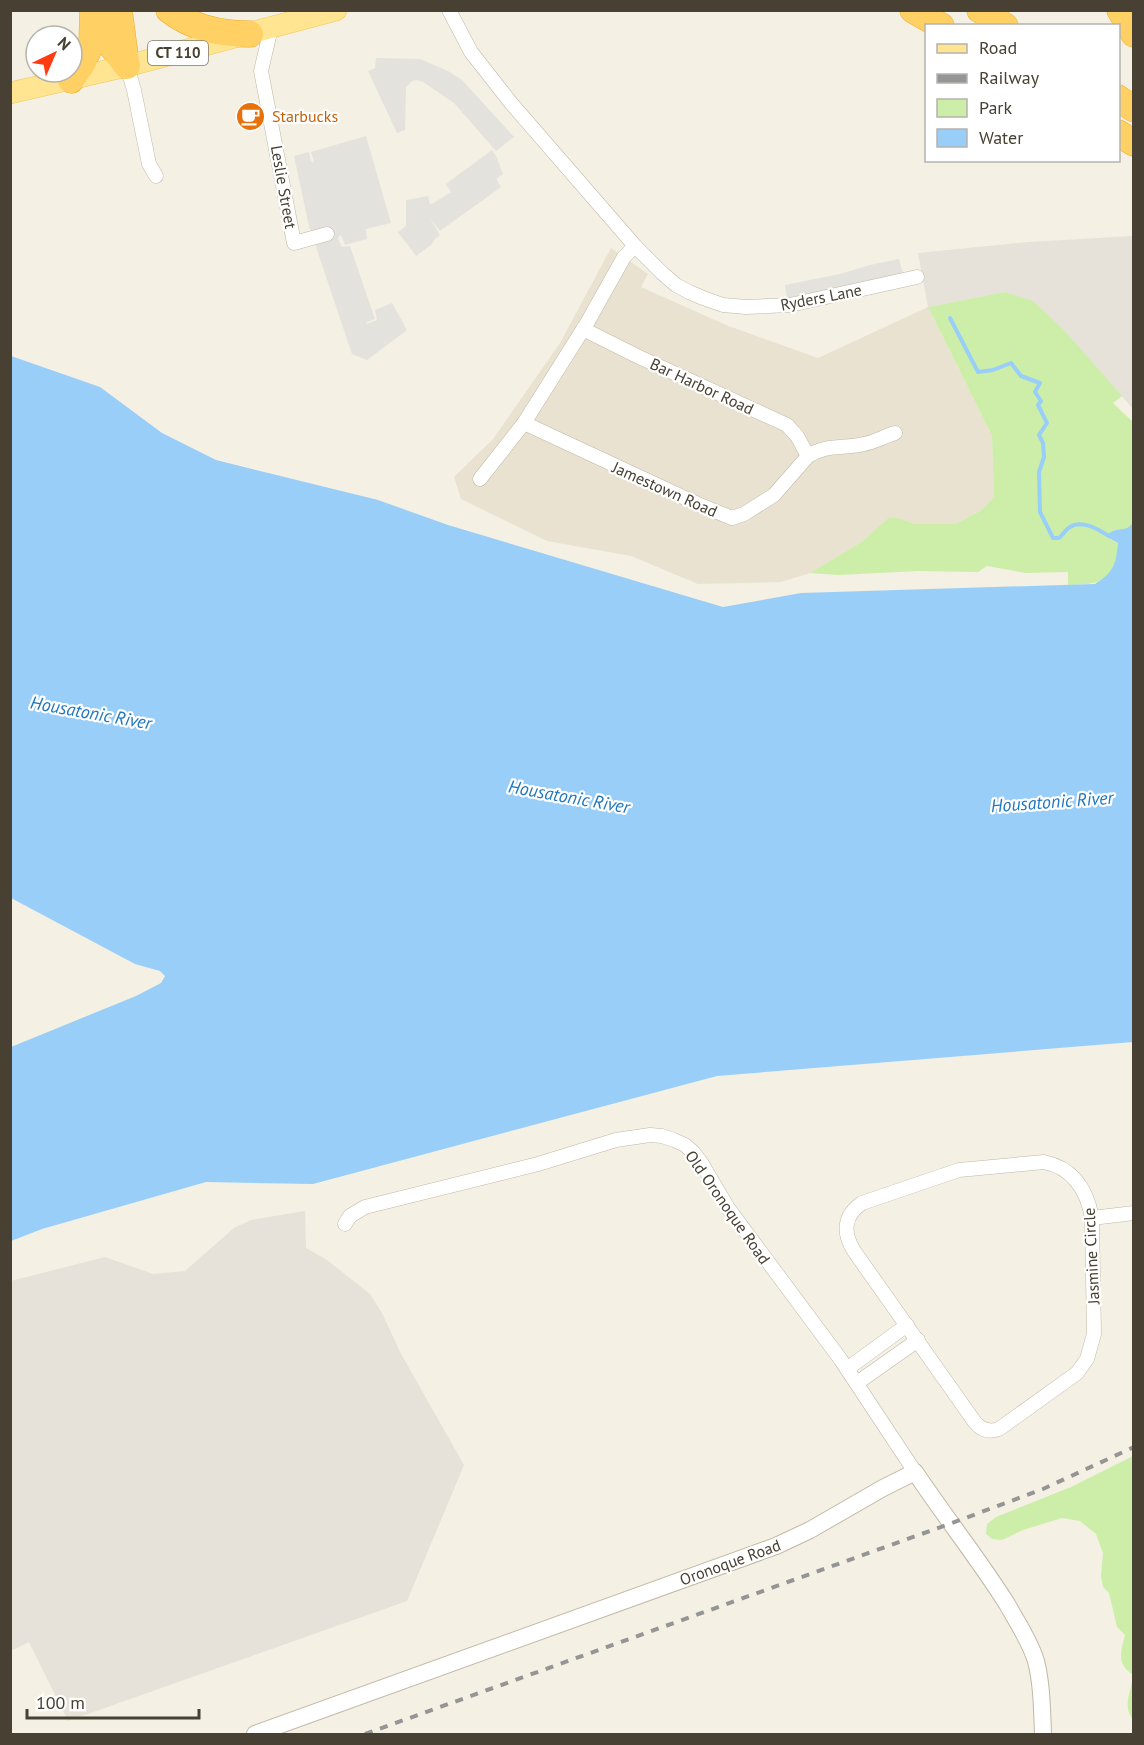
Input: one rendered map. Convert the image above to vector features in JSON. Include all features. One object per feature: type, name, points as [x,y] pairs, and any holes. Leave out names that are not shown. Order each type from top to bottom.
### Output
[{"type":"highway","points":[[94,10],[104,35],[127,66]]},
{"type":"highway","points":[[84,60],[92,42],[94,10]]},
{"type":"highway","points":[[119,10],[127,66]]},
{"type":"highway","points":[[169,10],[178,17],[229,34],[261,31]]},
{"type":"highway","points":[[913,10],[938,24]]},
{"type":"highway","points":[[980,10],[1002,24]]},
{"type":"highway","points":[[1120,10],[1134,34]]},
{"type":"highway","points":[[1120,99],[1134,109]]},
{"type":"highway","points":[[1120,134],[1134,143]]},
{"type":"main road","name":"CT 110","points":[[84,77],[336,10]]},
{"type":"main road","name":"CT 110","points":[[11,93],[53,84]]},
{"type":"street","name":"Ryders Lane","points":[[449,10],[471,52],[486,73],[635,246],[676,285],[723,305],[746,307],[789,305],[917,277]]},
{"type":"street","name":"Leslie Street","points":[[261,31],[261,71],[294,243],[327,234]]},
{"type":"street","points":[[127,66],[149,164],[156,176]]},
{"type":"street","points":[[480,480],[524,423],[624,257],[635,246]]},
{"type":"street","name":"Bar Harbor Road","points":[[583,328],[639,357],[787,425],[797,436],[808,456]]},
{"type":"street","name":"Jamestown Road","points":[[524,423],[690,501],[732,518],[744,514],[774,495],[808,456]]},
{"type":"street","points":[[808,456],[827,448],[864,444],[896,433]]},
{"type":"street","name":"Old Oronoque Road","points":[[345,1224],[365,1207],[387,1200],[505,1173],[616,1140],[636,1136],[662,1136],[685,1145],[693,1152],[728,1208],[857,1383],[915,1472]]},
{"type":"street","name":"Jasmine Circle","points":[[1044,1162],[1065,1170],[1077,1180],[1087,1197],[1092,1218],[1094,1334],[1088,1359],[1070,1380],[999,1429],[992,1431],[985,1430],[974,1421],[854,1251],[846,1232],[847,1220],[853,1210],[862,1203],[959,1170],[1044,1162]]},
{"type":"street","points":[[1092,1218],[1134,1213]]},
{"type":"street","points":[[847,1369],[907,1325]]},
{"type":"street","points":[[857,1383],[918,1340]]},
{"type":"street","points":[[915,1472],[984,1568],[1027,1639],[1035,1659],[1038,1675],[1043,1734]]},
{"type":"street","name":"Oronoque Road","points":[[255,1734],[776,1546],[810,1530],[915,1472]]},
{"type":"shaded area","points":[[376,58],[420,59],[448,71],[462,80],[514,137],[496,151],[454,103],[423,82],[416,80],[406,87],[405,130],[397,133],[368,71],[375,68]]},
{"type":"shaded area","points":[[366,136],[391,223],[366,229],[367,239],[345,245],[341,235],[338,239],[342,247],[350,246],[375,319],[366,324],[377,320],[375,310],[392,303],[407,330],[367,360],[352,354],[309,226],[294,156],[309,152],[313,163],[311,152]]},
{"type":"shaded area","points":[[492,150],[503,174],[496,179],[501,187],[440,231],[430,218],[440,235],[416,256],[398,232],[406,226],[406,200],[428,196],[432,204],[451,192],[446,184]]},
{"type":"shaded area","points":[[1133,236],[1133,409],[1065,331],[1005,292],[928,307],[918,253],[1029,242]]},
{"type":"shaded area","points":[[611,248],[648,274],[641,287],[726,325],[818,358],[928,307],[992,436],[994,497],[980,511],[955,524],[914,524],[889,517],[863,541],[810,573],[781,582],[698,584],[631,556],[547,541],[461,499],[454,477],[493,439],[560,343]]},
{"type":"shaded area","points":[[899,259],[903,274],[787,298],[785,285]]},
{"type":"shaded area","points":[[305,1211],[306,1248],[327,1260],[370,1294],[464,1465],[407,1601],[68,1721],[29,1642],[11,1651],[11,1281],[105,1257],[153,1274],[185,1271],[234,1228],[251,1220]]},
{"type":"green space","points":[[1005,292],[1033,301],[1065,331],[1122,396],[1113,403],[1133,422],[1133,522],[1127,528],[1113,531],[1110,539],[1118,543],[1117,560],[1108,576],[1096,582],[1068,585],[1068,572],[1026,573],[987,566],[978,572],[918,571],[838,575],[810,573],[863,541],[889,517],[914,524],[955,524],[980,511],[994,497],[992,436],[928,307]]},
{"type":"green space","points":[[1133,1456],[1134,1718],[1131,1717],[1128,1706],[1132,1674],[1124,1666],[1121,1656],[1125,1635],[1117,1627],[1109,1593],[1103,1587],[1101,1576],[1103,1553],[1096,1534],[1080,1521],[1062,1518],[1023,1530],[1002,1540],[992,1539],[986,1534],[987,1524],[996,1517],[1071,1487]]},
{"type":"water","name":"Housatonic River","points":[[11,356],[100,387],[162,433],[216,460],[378,500],[448,525],[723,607],[801,593],[1095,584],[1110,571],[1116,557],[1118,543],[1105,536],[1113,531],[1127,528],[1133,522],[1133,1042],[717,1076],[313,1184],[206,1182],[42,1229],[11,1241],[11,1047],[136,996],[161,983],[165,976],[160,971],[135,964],[11,898]]},
{"type":"waterway","points":[[950,318],[978,372],[993,370],[1011,363],[1021,376],[1040,383],[1035,392],[1041,401],[1038,405],[1047,423],[1039,435],[1043,443],[1044,457],[1039,472],[1040,512],[1053,538],[1059,538],[1069,528],[1080,524],[1090,526],[1109,536]]},
{"type":"railway","points":[[365,1734],[952,1523],[1043,1489],[1134,1447]]},
{"type":"place","name":"Starbucks","points":[[251,116]]}]
